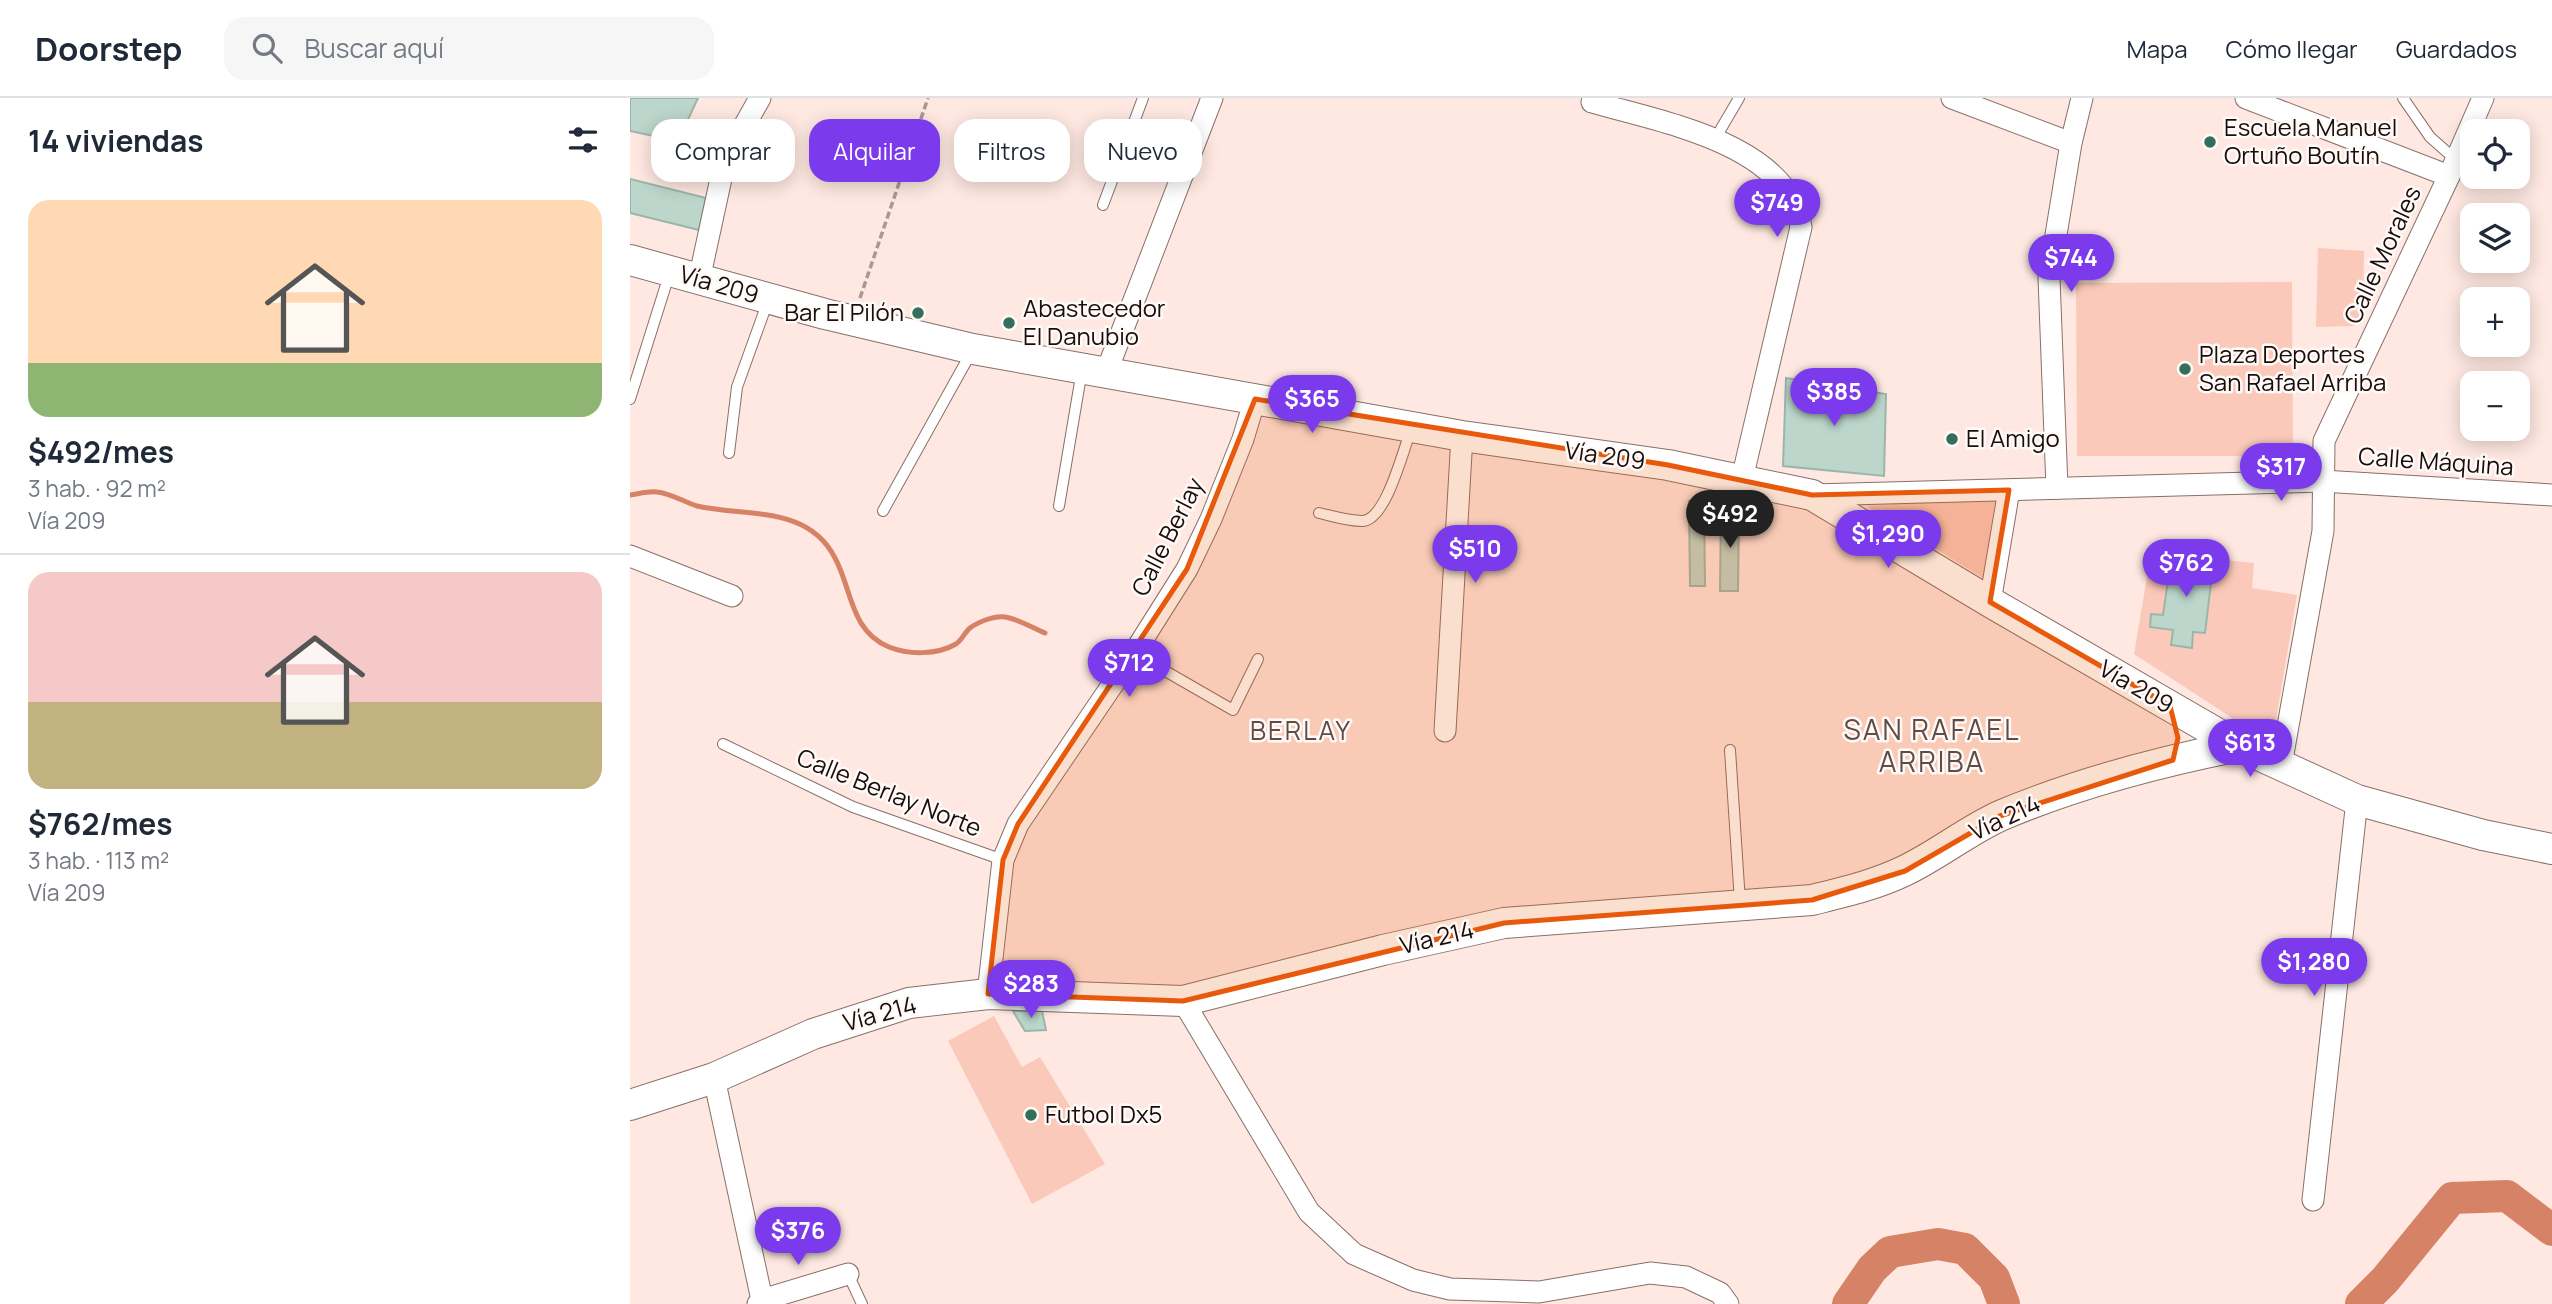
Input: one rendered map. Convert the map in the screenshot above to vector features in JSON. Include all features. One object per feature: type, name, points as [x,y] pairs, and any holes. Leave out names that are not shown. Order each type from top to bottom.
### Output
[{"type":"main road","name":"Vía 209","points":[[630,260],[769,299],[973,349],[1462,436],[1668,465],[1812,495],[2239,746],[2357,800],[2483,835],[2552,849]]},
{"type":"main road","points":[[2170,706],[2175,716],[2178,738],[2172,760]]},
{"type":"main road","name":"Vía 214","points":[[630,1105],[713,1078],[813,1034],[909,1003],[988,994],[1183,1001],[1383,950],[1504,923],[1812,900],[1859,888],[1905,871],[2000,816],[2080,786],[2172,760],[2239,746]]},
{"type":"street","points":[[699,280],[725,160],[761,98]]},
{"type":"street","points":[[1094,371],[1212,98]]},
{"type":"street","points":[[1952,98],[2071,143]]},
{"type":"street","points":[[2057,488],[2049,278],[2071,143],[2082,98]]},
{"type":"street","points":[[2246,98],[2452,168]]},
{"type":"street","name":"Calle Morales","points":[[2281,765],[2323,531],[2324,440],[2483,98]]},
{"type":"street","points":[[1589,99],[1715,139],[1760,164],[1778,181],[1798,209],[1801,228],[1742,479]]},
{"type":"street","name":"Calle Berlay","points":[[988,994],[1003,860],[1017,824],[1134,653],[1187,569],[1244,439],[1255,399]]},
{"type":"street","points":[[1446,731],[1462,436]]},
{"type":"street","name":"Calle Máquina","points":[[1812,495],[2322,481],[2552,495]]},
{"type":"street","points":[[1990,602],[2009,490]]},
{"type":"street","points":[[630,556],[732,596]]},
{"type":"street","points":[[2313,1200],[2357,800]]},
{"type":"street","points":[[1183,1001],[1309,1212],[1354,1255],[1413,1280],[1450,1289],[1539,1292],[1650,1273],[1686,1277],[1720,1293],[1728,1304]]},
{"type":"street","points":[[713,1078],[760,1302],[848,1273]]},
{"type":"street","points":[[1450,1289],[1472,1304]]},
{"type":"lane","points":[[1103,205],[1143,98]]},
{"type":"lane","points":[[1715,139],[1739,98]]},
{"type":"lane","points":[[2403,98],[2452,168]]},
{"type":"lane","points":[[630,399],[670,271]]},
{"type":"lane","points":[[729,453],[737,387],[769,299]]},
{"type":"lane","points":[[883,511],[973,349]]},
{"type":"lane","points":[[1059,506],[1094,371]]},
{"type":"lane","points":[[1319,513],[1363,522],[1372,519],[1383,505],[1412,427]]},
{"type":"lane","points":[[1134,653],[1233,710],[1258,659]]},
{"type":"lane","name":"Calle Berlay Norte","points":[[723,744],[853,807],[1003,860]]},
{"type":"lane","points":[[1730,750],[1740,905]]},
{"type":"lane","points":[[848,1273],[862,1304]]},
{"type":"path","points":[[852,320],[928,98]]},
{"type":"highlighted area","points":[[1255,399],[1668,465],[1812,495],[2009,490],[1990,602],[2170,706],[2178,738],[2173,760],[2000,816],[1905,871],[1812,900],[1504,923],[1183,1001],[988,994],[1003,860],[1018,824],[1187,569]]},
{"type":"shaded area","points":[[2318,248],[2364,251],[2363,310],[2354,326],[2316,327]]},
{"type":"shaded area","name":"Plaza Deportes San Rafael Arriba","points":[[2292,282],[2293,456],[2077,456],[2076,283]]},
{"type":"shaded area","points":[[1996,497],[1983,578],[1867,506]]},
{"type":"shaded area","points":[[2151,553],[2254,563],[2252,588],[2297,595],[2272,744],[2134,654]]},
{"type":"shaded area","name":"Futbol Dx5","points":[[994,1016],[1022,1067],[1040,1057],[1105,1164],[1032,1204],[948,1041]]},
{"type":"building","points":[[630,98],[698,98],[688,119],[651,119],[651,135],[630,131]]},
{"type":"building","points":[[630,179],[706,198],[699,230],[630,213]]},
{"type":"building","points":[[1786,378],[1886,394],[1884,476],[1783,466]]},
{"type":"building","points":[[1689,501],[1704,501],[1705,586],[1690,586]]},
{"type":"building","points":[[1721,509],[1739,509],[1738,591],[1720,591]]},
{"type":"building","points":[[2172,554],[2214,558],[2205,633],[2193,632],[2192,648],[2171,645],[2173,630],[2150,627],[2151,614],[2163,615]]},
{"type":"building","points":[[1013,1011],[1042,1011],[1046,1030],[1025,1031]]},
{"type":"waterway","points":[[630,495],[662,493],[697,506],[774,516],[809,529],[823,541],[835,558],[859,620],[866,631],[876,640],[897,650],[923,653],[948,648],[958,642],[973,626],[996,617],[1015,620],[1045,633]]},
{"type":"waterway","points":[[2361,1304],[2385,1280],[2452,1198],[2507,1196],[2552,1230]]},
{"type":"waterway","points":[[1848,1304],[1872,1269],[1890,1252],[1938,1244],[1965,1249],[1994,1278],[2004,1304]]},
{"type":"place","name":"Escuela Manuel Ortuño Boutín","points":[[2210,142]]},
{"type":"place","name":"Bar El Pilón","points":[[918,313]]},
{"type":"place","name":"Abastecedor El Danubio","points":[[1009,323]]},
{"type":"place","name":"Plaza Deportes San Rafael Arriba","points":[[2185,369]]},
{"type":"place","name":"El Amigo","points":[[1952,439]]},
{"type":"place","name":"Futbol Dx5","points":[[1031,1115]]},
{"type":"district","name":"BERLAY","points":[[1301,731]]},
{"type":"district","name":"SAN RAFAEL ARRIBA","points":[[1932,746]]}]
